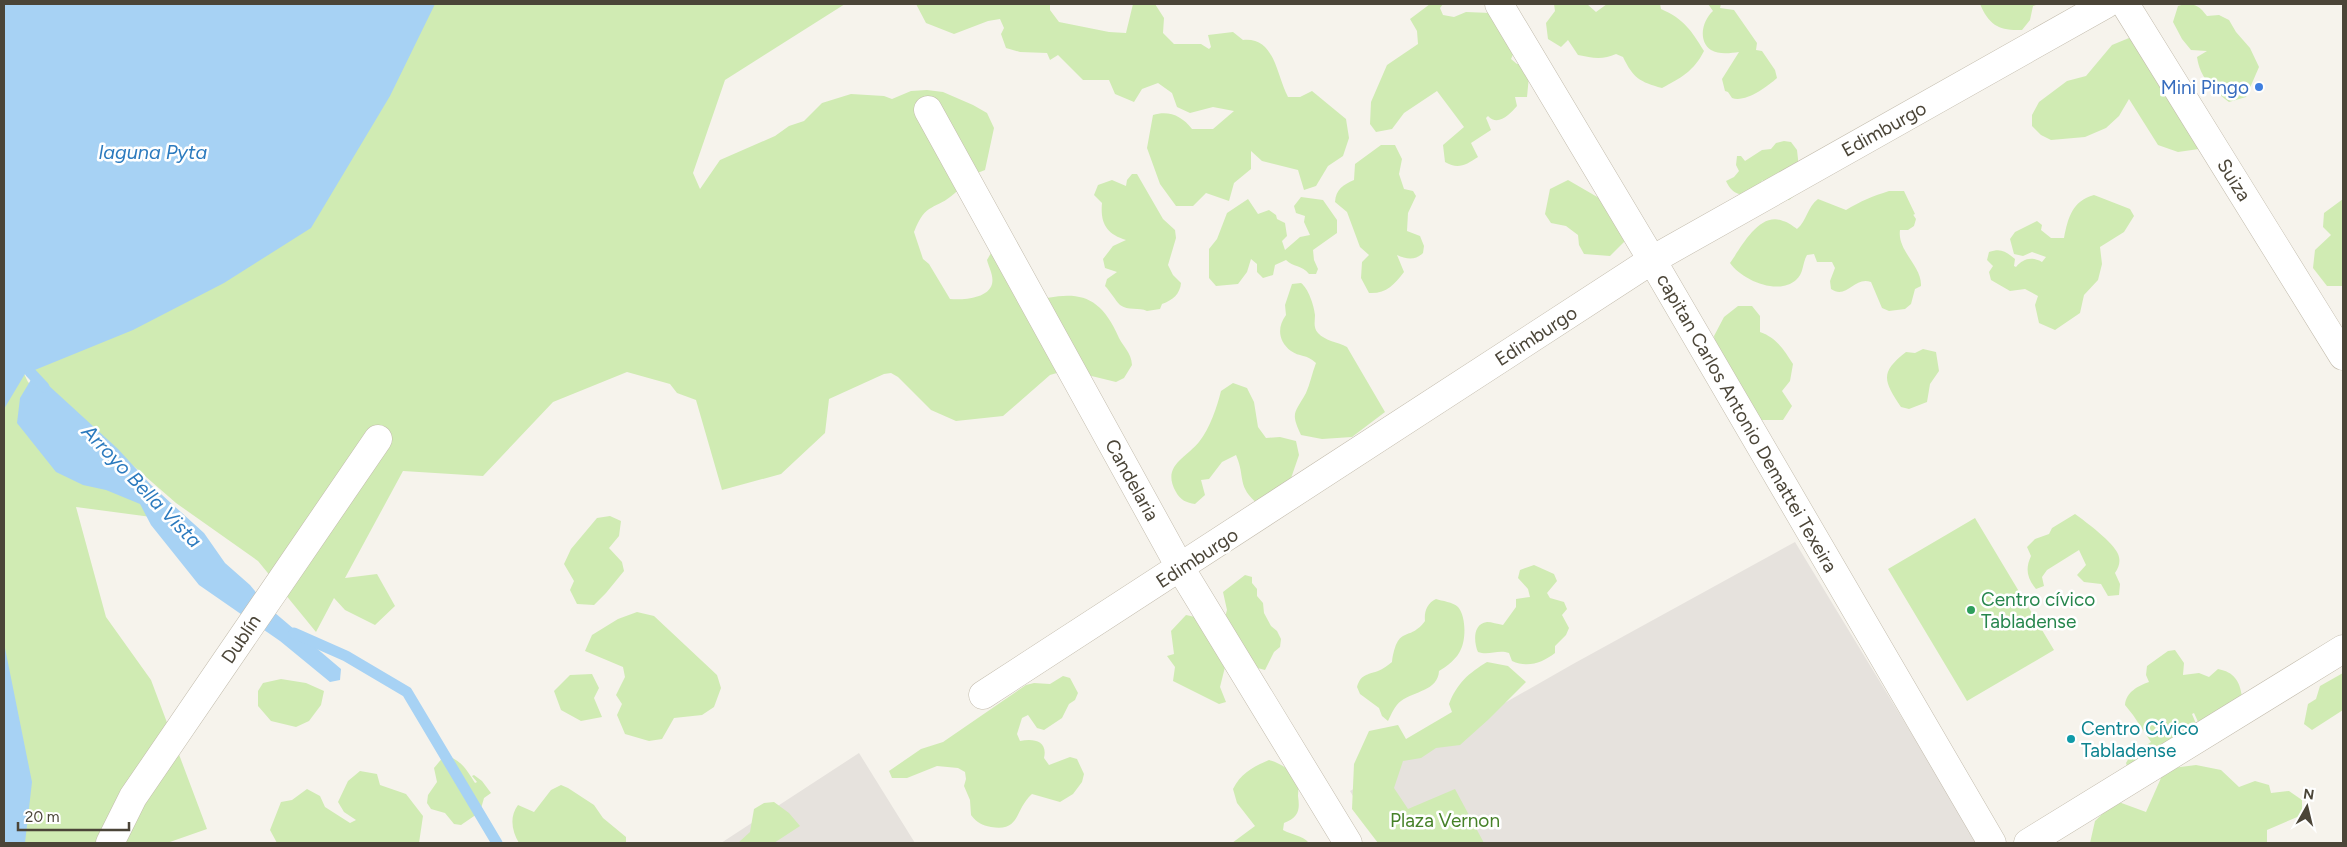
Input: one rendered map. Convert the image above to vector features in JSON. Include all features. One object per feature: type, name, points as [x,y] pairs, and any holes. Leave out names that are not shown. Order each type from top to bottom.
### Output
[{"type":"street","name":"capitan Carlos Antonio Demattei Texeira","points":[[1499,4],[1652,260],[1992,843]]},
{"type":"street","name":"Edimburgo","points":[[983,695],[1181,569],[1652,260],[2106,4]]},
{"type":"street","name":"Suiza","points":[[2125,4],[2343,356]]},
{"type":"street","name":"Candelaria","points":[[928,110],[1181,569],[1348,843]]},
{"type":"street","name":"Dublín","points":[[110,843],[133,797],[378,439]]},
{"type":"street","points":[[2028,843],[2343,649]]},
{"type":"shaded area","points":[[1795,542],[1978,843],[1381,843],[1350,791],[1573,664]]},
{"type":"shaded area","points":[[859,753],[915,843],[721,843]]},
{"type":"green space","points":[[4,4],[845,4],[725,80],[693,173],[700,189],[720,160],[775,136],[789,126],[804,121],[822,103],[851,94],[884,96],[892,99],[911,91],[943,92],[987,113],[994,128],[985,170],[970,177],[948,199],[927,211],[918,222],[914,232],[923,259],[929,264],[950,299],[974,298],[990,289],[992,278],[987,260],[991,253],[999,253],[1026,303],[1070,296],[1092,302],[1102,310],[1129,353],[1132,365],[1124,378],[1116,382],[1067,370],[1050,375],[1003,416],[956,421],[931,410],[898,377],[891,373],[884,374],[829,399],[825,433],[781,474],[722,490],[696,400],[677,393],[670,384],[627,372],[553,402],[483,476],[403,471],[345,578],[377,574],[395,606],[375,625],[345,610],[334,598],[316,632],[258,561],[176,503],[29,375],[4,322]]},
{"type":"green space","points":[[916,4],[1050,4],[1050,10],[1059,22],[1109,32],[1126,33],[1133,4],[1155,4],[1164,18],[1163,33],[1174,44],[1201,44],[1209,49],[1211,47],[1208,35],[1233,32],[1243,40],[1262,44],[1273,59],[1288,97],[1300,97],[1312,91],[1346,119],[1349,138],[1343,156],[1328,166],[1316,186],[1304,190],[1298,170],[1262,161],[1251,151],[1251,169],[1234,183],[1229,201],[1206,193],[1193,206],[1176,206],[1160,184],[1147,148],[1153,115],[1164,113],[1175,115],[1192,129],[1213,129],[1234,111],[1213,107],[1190,113],[1177,107],[1172,93],[1158,83],[1142,89],[1134,102],[1115,94],[1109,80],[1083,80],[1058,55],[1050,60],[1047,53],[1020,52],[1006,48],[1001,34],[1004,28],[1000,19],[988,21],[954,34],[926,23]]},
{"type":"green space","points":[[1430,4],[1443,4],[1440,8],[1443,15],[1454,17],[1466,12],[1491,13],[1515,50],[1511,59],[1517,64],[1525,64],[1529,76],[1527,97],[1515,97],[1517,106],[1504,118],[1496,120],[1488,116],[1486,118],[1491,130],[1471,143],[1478,157],[1462,166],[1454,166],[1445,162],[1443,145],[1464,127],[1437,91],[1404,113],[1392,129],[1376,132],[1370,124],[1371,102],[1387,65],[1418,44],[1417,31],[1410,19]]},
{"type":"green space","points":[[1554,4],[1587,4],[1596,12],[1607,4],[1660,4],[1661,9],[1676,17],[1686,26],[1704,51],[1696,64],[1681,77],[1662,88],[1654,86],[1638,78],[1630,70],[1623,57],[1616,54],[1597,58],[1578,55],[1568,40],[1561,47],[1548,39],[1546,23],[1555,11]]},
{"type":"green space","points":[[1708,4],[1721,4],[1720,8],[1734,10],[1757,43],[1756,50],[1762,51],[1775,70],[1777,78],[1762,90],[1737,99],[1732,98],[1725,91],[1722,79],[1739,52],[1718,53],[1707,46],[1704,41],[1703,30],[1706,19],[1713,11]]},
{"type":"green space","points":[[1980,4],[2039,4],[2033,6],[2030,20],[2022,30],[2014,30],[2001,28],[1991,22]]},
{"type":"green space","points":[[2185,4],[2198,7],[2207,16],[2219,15],[2229,20],[2236,32],[2250,48],[2259,67],[2246,97],[2229,102],[2204,77],[2197,57],[2207,51],[2191,50],[2182,39],[2173,22],[2178,6]]},
{"type":"green space","points":[[2129,38],[2143,45],[2206,122],[2199,149],[2178,152],[2158,145],[2129,99],[2119,116],[2106,128],[2085,137],[2051,140],[2041,135],[2032,126],[2032,115],[2039,102],[2067,81],[2086,76],[2112,45]]},
{"type":"green space","points":[[1791,142],[1797,150],[1799,192],[1789,200],[1775,198],[1762,180],[1760,190],[1752,197],[1739,194],[1731,189],[1726,181],[1734,177],[1739,171],[1736,165],[1737,156],[1741,156],[1745,161],[1762,150],[1771,149],[1776,143]]},
{"type":"green space","points":[[1381,145],[1395,145],[1402,159],[1399,174],[1404,189],[1413,191],[1416,196],[1408,213],[1407,231],[1420,236],[1424,246],[1423,253],[1414,258],[1397,255],[1404,272],[1389,288],[1380,292],[1369,293],[1361,278],[1362,262],[1369,255],[1360,247],[1347,212],[1335,202],[1341,188],[1354,180],[1355,164]]},
{"type":"green space","points":[[1132,174],[1137,174],[1163,219],[1175,230],[1176,238],[1168,265],[1173,275],[1181,283],[1175,296],[1162,304],[1160,309],[1147,311],[1123,307],[1105,286],[1107,279],[1117,272],[1105,268],[1103,259],[1113,246],[1126,240],[1114,235],[1106,227],[1102,217],[1102,203],[1094,195],[1098,185],[1112,180],[1126,186],[1127,180]]},
{"type":"green space","points":[[1568,180],[1599,198],[1629,237],[1610,256],[1584,254],[1579,245],[1578,235],[1566,226],[1551,223],[1545,214],[1550,189]]},
{"type":"green space","points":[[1889,191],[1904,191],[1916,219],[1914,226],[1908,230],[1900,230],[1902,245],[1918,272],[1921,286],[1915,289],[1911,304],[1905,309],[1889,311],[1882,308],[1871,282],[1860,282],[1842,292],[1831,289],[1830,281],[1835,268],[1832,262],[1817,262],[1814,254],[1807,255],[1796,280],[1788,285],[1780,286],[1770,286],[1751,280],[1730,263],[1745,240],[1766,221],[1774,219],[1783,221],[1797,229],[1811,206],[1818,199],[1846,210],[1867,199]]},
{"type":"green space","points":[[2094,195],[2130,209],[2134,216],[2124,232],[2100,247],[2102,264],[2098,280],[2084,295],[2080,313],[2055,330],[2039,323],[2035,305],[2038,296],[2025,289],[2010,291],[1991,280],[1989,272],[1993,266],[1987,260],[1989,252],[2000,250],[2006,252],[2015,259],[2014,266],[2016,267],[2028,259],[2042,262],[2046,257],[2032,252],[2023,256],[2014,254],[2010,239],[2015,232],[2037,221],[2042,225],[2041,230],[2051,238],[2064,238],[2072,211],[2081,201]]},
{"type":"green space","points":[[1301,197],[1323,200],[1337,220],[1337,233],[1313,250],[1314,260],[1318,269],[1316,274],[1309,274],[1286,260],[1275,265],[1273,275],[1263,278],[1257,272],[1257,264],[1251,259],[1247,272],[1238,284],[1216,286],[1209,278],[1209,249],[1217,239],[1227,213],[1248,199],[1258,214],[1269,210],[1276,215],[1277,219],[1285,223],[1287,236],[1282,241],[1285,250],[1300,237],[1310,235],[1304,222],[1305,216],[1296,213],[1294,206]]},
{"type":"green space","points":[[2343,199],[2343,286],[2327,286],[2313,268],[2315,250],[2331,235],[2323,227],[2324,213]]},
{"type":"green space","points":[[1301,283],[1312,302],[1316,331],[1324,338],[1347,347],[1385,412],[1352,437],[1322,439],[1301,435],[1296,422],[1295,413],[1306,393],[1316,363],[1291,351],[1283,343],[1280,329],[1286,315],[1285,305],[1292,284]]},
{"type":"green space","points":[[1738,306],[1752,306],[1760,316],[1760,332],[1776,341],[1793,364],[1790,381],[1782,391],[1792,406],[1783,420],[1758,420],[1722,384],[1714,336],[1724,317]]},
{"type":"green space","points":[[4,332],[28,382],[174,520],[76,507],[106,617],[151,680],[207,829],[167,843],[4,843]]},
{"type":"green space","points":[[1923,349],[1936,352],[1939,371],[1930,384],[1927,402],[1909,409],[1901,407],[1888,384],[1888,372],[1897,359],[1906,352],[1915,353]]},
{"type":"green space","points":[[1233,383],[1247,388],[1254,402],[1258,427],[1266,438],[1280,437],[1296,441],[1299,455],[1288,487],[1259,505],[1244,487],[1236,455],[1222,462],[1209,479],[1201,480],[1205,495],[1195,504],[1187,502],[1178,495],[1172,483],[1171,475],[1173,469],[1199,442],[1213,417],[1221,391]]},
{"type":"green space","points":[[2075,514],[2105,538],[2118,554],[2119,564],[2115,573],[2120,584],[2119,595],[2108,596],[2101,584],[2084,582],[2077,575],[2086,565],[2079,550],[2047,570],[2042,577],[2044,586],[2036,589],[2031,581],[2028,565],[2031,556],[2027,547],[2035,539],[2049,534],[2052,528]]},
{"type":"green space","points":[[610,516],[621,521],[619,536],[609,548],[622,562],[624,571],[594,605],[577,604],[570,590],[574,581],[564,564],[571,549],[597,518]]},
{"type":"green space","name":"Centro cívico Tabladense","points":[[1975,518],[2054,650],[1967,701],[1888,569]]},
{"type":"green space","points":[[1534,565],[1554,574],[1557,581],[1547,593],[1550,598],[1564,602],[1567,609],[1562,615],[1569,628],[1566,635],[1555,646],[1555,653],[1540,662],[1524,664],[1512,661],[1509,653],[1478,652],[1475,634],[1479,626],[1487,622],[1503,625],[1516,607],[1516,599],[1530,597],[1528,589],[1518,578],[1520,570]]},
{"type":"green space","points":[[1245,575],[1252,577],[1252,583],[1257,589],[1257,596],[1263,603],[1264,613],[1281,639],[1280,647],[1274,652],[1265,670],[1250,666],[1232,626],[1225,617],[1227,610],[1223,592]]},
{"type":"green space","points":[[1436,599],[1453,604],[1461,611],[1464,639],[1461,649],[1455,659],[1439,671],[1438,678],[1430,687],[1399,703],[1388,721],[1382,716],[1379,708],[1360,694],[1357,687],[1360,680],[1365,676],[1380,670],[1392,662],[1397,642],[1425,621],[1428,605]]},
{"type":"green space","points":[[637,612],[654,616],[717,675],[721,688],[714,707],[702,715],[674,718],[662,739],[649,741],[625,734],[617,715],[622,704],[616,695],[625,677],[623,667],[585,651],[592,635],[618,619]]},
{"type":"green space","points":[[1186,615],[1209,620],[1229,651],[1220,687],[1226,702],[1219,704],[1173,681],[1175,667],[1167,656],[1174,654],[1171,631]]},
{"type":"green space","points":[[2175,650],[2184,663],[2183,675],[2199,673],[2209,677],[2218,669],[2224,670],[2238,682],[2242,697],[2199,724],[2194,713],[2192,714],[2199,731],[2129,772],[2126,763],[2130,756],[2151,742],[2125,705],[2126,700],[2133,690],[2149,682],[2146,675],[2147,666],[2168,651]]},
{"type":"green space","name":"Plaza Vernon","points":[[1487,662],[1508,666],[1526,682],[1460,745],[1436,748],[1421,758],[1403,761],[1394,788],[1408,809],[1455,789],[1484,843],[1378,843],[1352,809],[1354,764],[1369,731],[1398,725],[1406,739],[1452,712],[1449,704],[1460,684]]},
{"type":"green space","points":[[2343,673],[2343,710],[2312,730],[2304,724],[2308,704],[2316,699],[2320,686]]},
{"type":"green space","points":[[592,674],[599,688],[594,698],[602,717],[581,721],[561,710],[554,691],[570,675]]},
{"type":"green space","points":[[1063,676],[1070,678],[1078,693],[1075,700],[1069,704],[1062,718],[1044,730],[1037,728],[1028,715],[1022,718],[1017,734],[1020,741],[1030,740],[1042,744],[1045,752],[1044,758],[1049,765],[1070,757],[1077,759],[1084,774],[1082,782],[1073,794],[1060,802],[1032,794],[1026,800],[1012,823],[1001,828],[991,827],[975,820],[971,815],[970,800],[964,786],[965,772],[958,768],[937,766],[907,778],[892,778],[889,771],[921,749],[943,742],[1026,685],[1034,683],[1050,684]]},
{"type":"green space","points":[[281,679],[306,683],[324,691],[321,705],[309,721],[296,727],[271,721],[258,706],[258,691],[263,683]]},
{"type":"green space","points":[[444,756],[458,762],[466,769],[475,783],[477,782],[472,776],[474,775],[482,781],[491,793],[484,798],[480,812],[461,825],[454,824],[445,813],[431,809],[427,803],[428,795],[437,782],[434,768]]},
{"type":"green space","points":[[1269,760],[1287,769],[1297,780],[1298,784],[1299,805],[1296,816],[1284,823],[1283,830],[1309,843],[1232,843],[1255,826],[1237,803],[1233,789],[1236,783],[1248,771]]},
{"type":"green space","points":[[2196,765],[2221,770],[2239,787],[2255,781],[2269,785],[2271,793],[2289,791],[2302,800],[2302,815],[2267,830],[2267,843],[2090,843],[2095,821],[2116,801],[2146,812],[2165,769]]},
{"type":"green space","points":[[360,771],[377,774],[380,785],[406,794],[423,816],[419,843],[277,843],[270,830],[281,802],[292,800],[307,789],[320,796],[325,807],[350,823],[356,820],[344,812],[338,802],[348,781]]},
{"type":"green space","points":[[561,785],[594,805],[603,818],[626,837],[626,843],[519,843],[513,824],[513,814],[518,805],[534,812],[551,790]]},
{"type":"green space","points":[[774,802],[789,813],[800,826],[774,843],[738,843],[750,832],[754,809],[764,803]]},
{"type":"water","name":"laguna Pyta","points":[[4,4],[435,4],[390,96],[311,228],[224,283],[133,330],[25,374],[4,409]]},
{"type":"water","points":[[35,373],[118,449],[151,485],[204,533],[225,563],[250,585],[268,607],[341,669],[340,680],[330,682],[280,641],[199,585],[151,525],[140,504],[106,490],[83,485],[56,472],[17,423],[20,398]]},
{"type":"water","points":[[4,643],[32,782],[25,843],[4,843]]},
{"type":"waterway","name":"Arroyo Bella Vista","points":[[30,372],[44,387]]},
{"type":"waterway","name":"Arroyo Bella Vista","points":[[294,633],[346,656],[407,692],[497,843]]},
{"type":"place","name":"Mini Pingo","points":[[2259,87]]},
{"type":"place","name":"Centro cívico Tabladense","points":[[1971,610]]},
{"type":"place","name":"Centro Cívico Tabladense","points":[[2071,739]]}]
